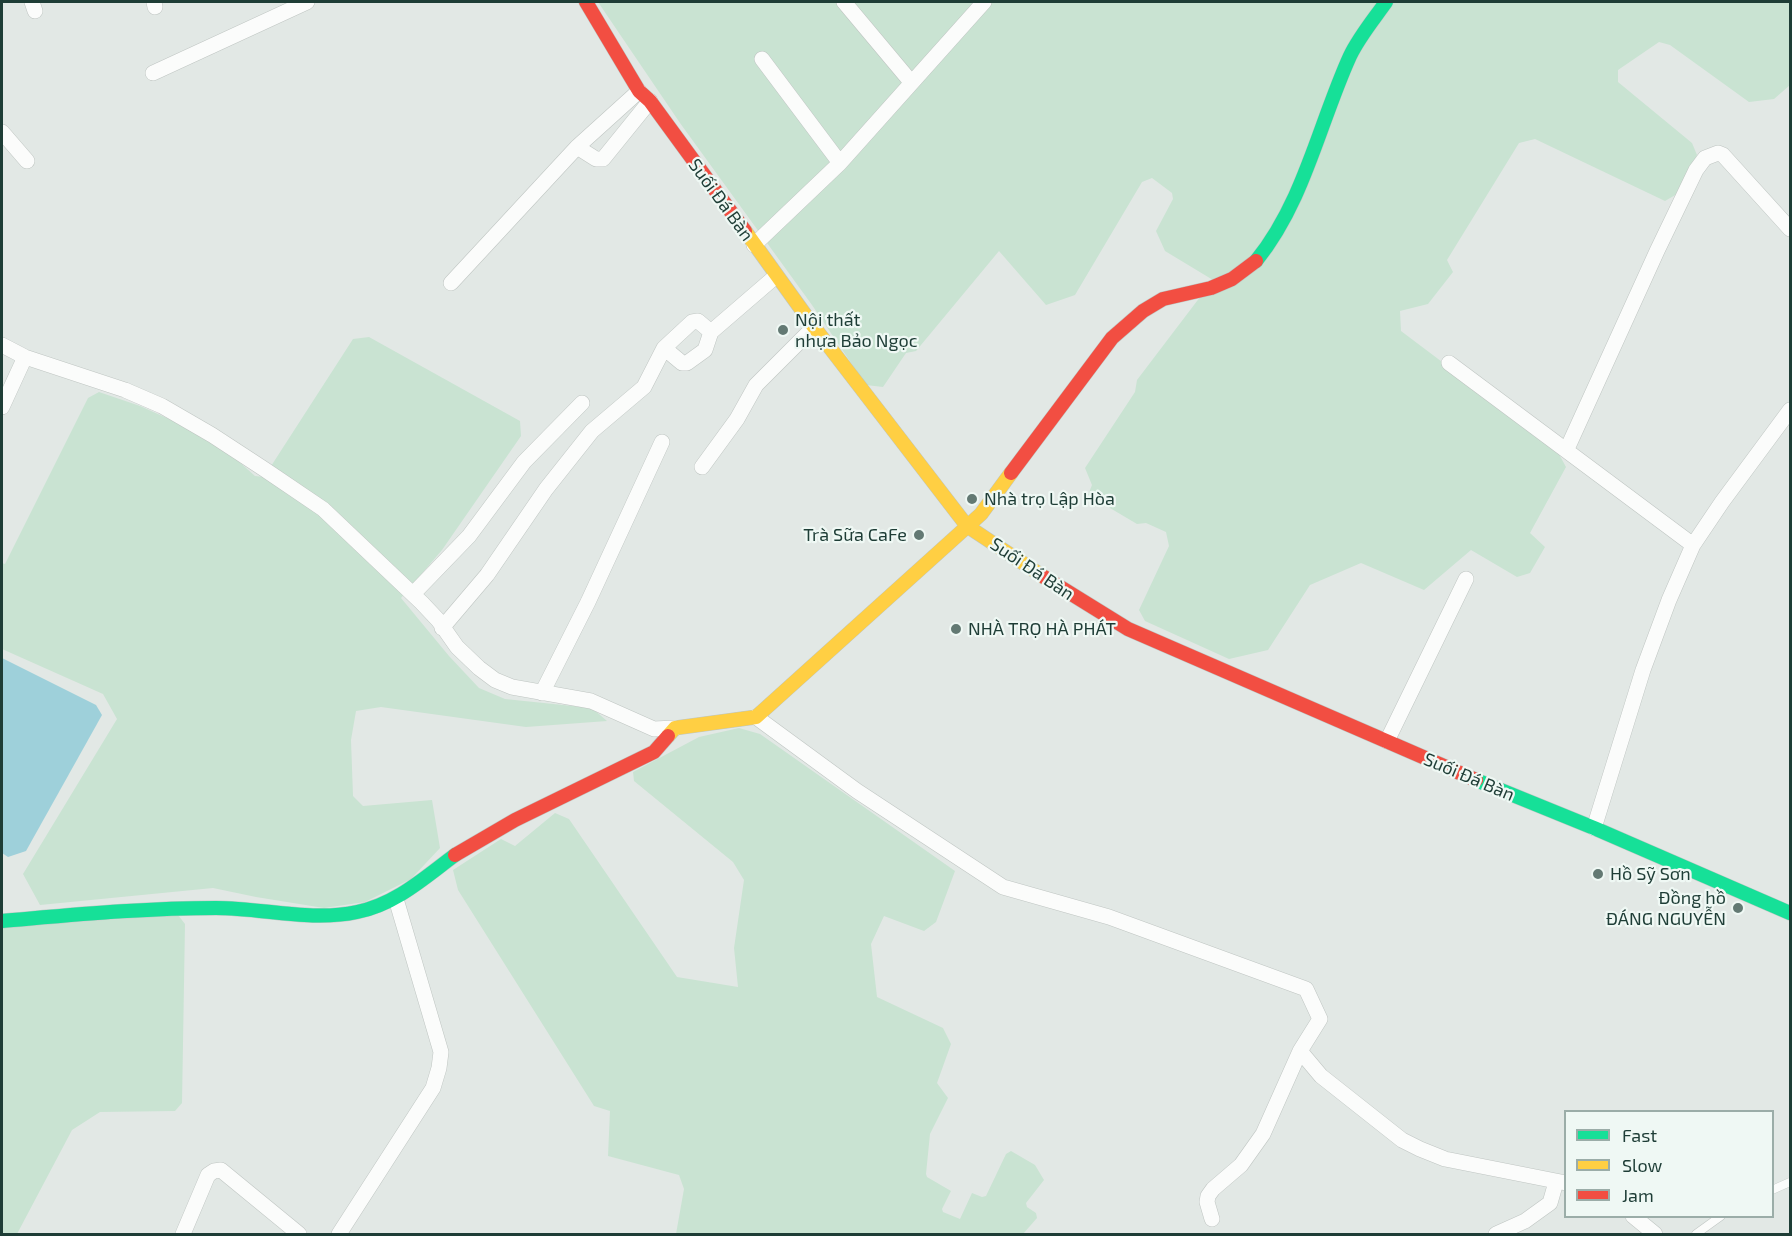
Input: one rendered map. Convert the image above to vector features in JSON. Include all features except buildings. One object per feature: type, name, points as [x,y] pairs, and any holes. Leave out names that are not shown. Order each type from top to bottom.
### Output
[{"type":"street","points":[[153,74],[307,2]]},
{"type":"street","name":"Suối Đá Bàn","points":[[586,2],[644,96],[814,327],[967,526],[1073,597],[1128,629],[1791,913]]},
{"type":"street","points":[[844,2],[910,82]]},
{"type":"street","points":[[754,245],[840,163],[910,82],[984,2]]},
{"type":"street","points":[[2,345],[25,357],[125,390],[162,406],[212,435],[323,509],[413,594],[438,620],[457,647],[495,680],[512,687],[591,701],[654,729],[756,717],[981,514],[1112,339],[1143,311],[1163,299],[1211,288],[1232,279],[1255,263],[1271,243],[1293,202],[1351,54],[1386,2]]},
{"type":"street","points":[[762,59],[840,163]]},
{"type":"street","points":[[577,147],[596,159],[603,159],[644,96]]},
{"type":"street","points":[[451,283],[577,147],[644,96]]},
{"type":"street","points":[[2,132],[27,161]]},
{"type":"street","points":[[1567,449],[1657,251],[1696,170],[1706,158],[1718,153],[1724,155],[1791,230]]},
{"type":"street","points":[[664,348],[682,363],[687,363],[705,350],[711,332],[776,276]]},
{"type":"street","points":[[442,628],[486,575],[546,489],[592,431],[644,387],[664,348],[692,322],[698,321],[711,332]]},
{"type":"street","points":[[702,467],[737,420],[756,385],[814,327]]},
{"type":"street","points":[[2,407],[25,357]]},
{"type":"street","points":[[1449,363],[1693,544]]},
{"type":"street","points":[[413,594],[469,536],[524,462],[582,403]]},
{"type":"street","points":[[1594,828],[1643,670],[1693,544],[1791,411]]},
{"type":"street","points":[[542,693],[588,602],[662,442]]},
{"type":"street","points":[[1387,741],[1466,579]]},
{"type":"street","points":[[756,717],[857,791],[1003,887],[1109,917],[1306,989],[1320,1018],[1300,1051],[1263,1134],[1241,1165],[1208,1196],[1207,1202],[1212,1219]]},
{"type":"street","points":[[2,921],[128,910],[208,908],[321,916],[358,912],[396,899],[458,853],[515,820],[654,752],[675,728]]},
{"type":"street","points":[[339,1234],[433,1088],[439,1068],[441,1052],[396,899]]},
{"type":"street","points":[[1300,1051],[1321,1076],[1402,1140],[1445,1159],[1561,1183],[1550,1203],[1526,1221],[1496,1234]]},
{"type":"street","points":[[183,1234],[208,1175],[221,1170],[299,1234]]},
{"type":"street","points":[[1635,1218],[1655,1234]]},
{"type":"lane","points":[[1774,1190],[1791,1182]]},
{"type":"lane","points":[[1696,1234],[1718,1218]]},
{"type":"green space","points":[[598,2],[1790,2],[1790,85],[1774,99],[1749,102],[1670,45],[1659,42],[1618,70],[1618,82],[1692,143],[1697,155],[1677,194],[1665,201],[1535,139],[1519,143],[1447,260],[1453,272],[1428,304],[1400,311],[1401,331],[1555,447],[1566,467],[1530,533],[1545,547],[1530,573],[1517,577],[1471,550],[1424,590],[1361,563],[1310,585],[1268,650],[1229,659],[1145,621],[1139,610],[1169,546],[1166,532],[1146,523],[1137,524],[1088,495],[1092,485],[1085,468],[1135,392],[1137,380],[1213,280],[1165,251],[1156,231],[1173,199],[1172,193],[1152,178],[1142,182],[1075,295],[1046,305],[999,251],[916,351],[906,353],[883,387],[866,385],[812,305],[680,123]]},
{"type":"green space","points":[[369,337],[520,421],[521,436],[442,550],[401,598],[479,688],[505,699],[592,708],[607,721],[526,727],[381,707],[356,711],[351,740],[353,796],[363,806],[432,800],[440,848],[411,879],[365,902],[324,908],[213,888],[40,905],[23,874],[117,719],[103,694],[2,649],[2,563],[5,564],[88,398],[99,392],[140,406],[189,428],[236,459],[255,476],[264,477],[353,339]]},
{"type":"green space","points":[[739,728],[760,734],[955,871],[936,922],[924,931],[884,916],[871,944],[877,997],[943,1028],[951,1044],[937,1083],[948,1098],[930,1134],[926,1174],[927,1177],[951,1191],[942,1209],[943,1212],[960,1219],[972,1193],[982,1197],[986,1196],[1006,1154],[1011,1151],[1035,1165],[1044,1180],[1026,1203],[1027,1207],[1036,1213],[1037,1218],[1023,1234],[676,1234],[684,1189],[679,1175],[608,1156],[610,1111],[594,1106],[458,890],[453,870],[501,839],[515,846],[555,813],[569,819],[677,977],[738,987],[734,948],[744,880],[733,862],[634,781],[633,772],[699,737]]},
{"type":"green space","points":[[178,915],[185,924],[182,1103],[175,1111],[100,1112],[72,1130],[17,1234],[2,1234],[2,927]]},
{"type":"water","points":[[2,658],[96,705],[102,715],[26,851],[8,857],[2,853]]},
{"type":"traffic: fast","points":[[1256,261],[1273,238],[1299,188],[1350,56],[1386,2]]},
{"type":"traffic: fast","points":[[1476,780],[1594,828],[1790,913]]},
{"type":"traffic: fast","points":[[2,921],[189,908],[322,916],[340,915],[371,908],[397,897],[455,855]]},
{"type":"traffic: slow","points":[[745,231],[814,327],[967,526],[1044,577]]},
{"type":"traffic: slow","points":[[668,736],[675,728],[756,717],[981,514],[1011,473]]},
{"type":"traffic: jam","points":[[586,2],[639,91],[650,101],[745,231]]},
{"type":"traffic: jam","points":[[1011,473],[1112,338],[1143,311],[1163,299],[1211,288],[1232,279],[1256,261]]},
{"type":"traffic: jam","points":[[1044,577],[1128,629],[1476,780]]},
{"type":"traffic: jam","points":[[455,855],[515,820],[654,752],[668,736]]},
{"type":"place","name":"Nội thất nhựa Bảo Ngọc","points":[[783,330]]},
{"type":"place","name":"Nhà trọ Lập Hòa","points":[[972,499]]},
{"type":"place","name":"Trà Sữa CaFe","points":[[919,535]]},
{"type":"place","name":"NHÀ TRỌ HÀ PHÁT","points":[[956,629]]},
{"type":"place","name":"Hồ Sỹ Sơn","points":[[1598,874]]},
{"type":"place","name":"Đồng hồ ĐÁNG NGUYỄN","points":[[1738,908]]}]
